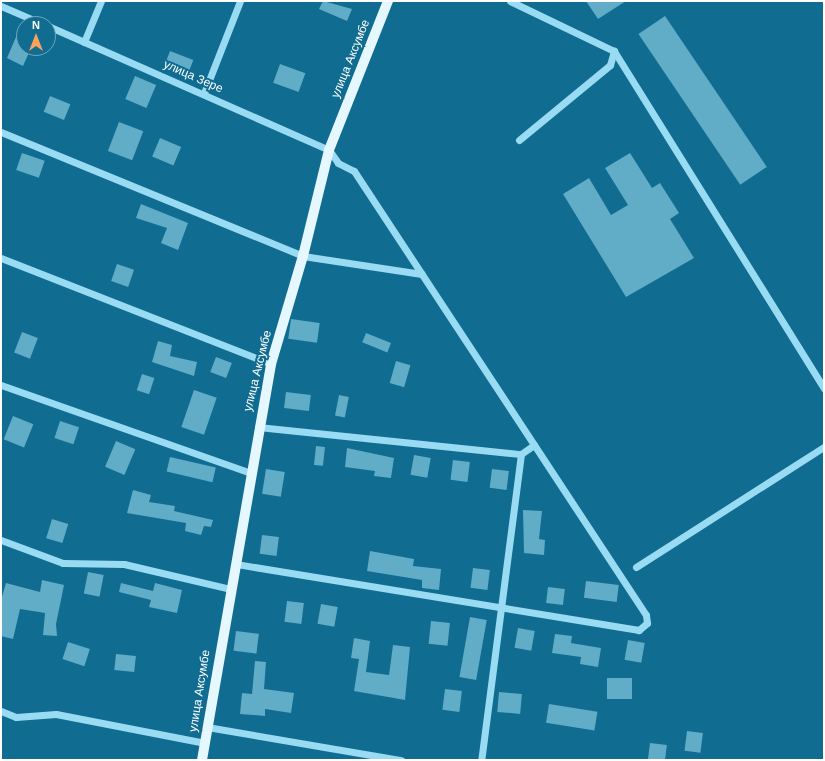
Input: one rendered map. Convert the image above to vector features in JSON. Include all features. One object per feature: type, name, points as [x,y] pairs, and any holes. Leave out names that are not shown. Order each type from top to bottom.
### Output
[{"type":"main road","name":"улица Аксумбе","points":[[202,760],[258,427],[271,364],[304,256],[329,150],[388,1]]},
{"type":"street","points":[[84,42],[101,1]]},
{"type":"street","points":[[204,93],[240,1]]},
{"type":"street","points":[[510,1],[614,51],[824,390]]},
{"type":"street","points":[[1,6],[24,16]]},
{"type":"street","name":"улица Зере","points":[[56,30],[204,93],[329,150]]},
{"type":"street","points":[[519,140],[610,65],[614,51]]},
{"type":"street","points":[[1,132],[304,256],[422,274]]},
{"type":"street","points":[[235,564],[639,630],[647,623],[646,615],[354,171],[338,163],[329,150]]},
{"type":"street","points":[[1,258],[271,364]]},
{"type":"street","points":[[1,385],[251,473]]},
{"type":"street","points":[[258,427],[521,454],[534,445]]},
{"type":"street","points":[[636,567],[824,447]]},
{"type":"street","points":[[481,760],[521,454]]},
{"type":"street","points":[[1,540],[63,563],[124,564],[231,589]]},
{"type":"street","points":[[1,711],[16,717],[56,714],[205,743]]},
{"type":"street","points":[[207,727],[366,758],[401,760]]},
{"type":"building","points":[[323,1],[352,9],[347,21],[319,9]]},
{"type":"building","points":[[586,1],[626,1],[598,19]]},
{"type":"building","points":[[665,16],[767,167],[740,185],[638,34]]},
{"type":"building","points":[[16,37],[16,56],[27,56],[23,66],[7,58]]},
{"type":"building","points":[[170,51],[193,60],[189,71],[166,62]]},
{"type":"building","points":[[280,64],[305,73],[299,92],[273,83]]},
{"type":"building","points":[[135,76],[156,85],[146,108],[125,99]]},
{"type":"building","points":[[50,96],[70,104],[64,120],[44,112]]},
{"type":"building","points":[[119,122],[143,131],[132,160],[108,151]]},
{"type":"building","points":[[160,138],[181,147],[173,165],[152,156]]},
{"type":"building","points":[[22,153],[45,161],[39,178],[16,170]]},
{"type":"building","points":[[630,153],[652,188],[660,183],[679,213],[670,219],[694,258],[626,297],[563,194],[589,178],[611,215],[628,205],[605,168]]},
{"type":"building","points":[[141,204],[188,223],[178,250],[161,243],[167,228],[136,218]]},
{"type":"building","points":[[117,264],[134,270],[128,287],[111,281]]},
{"type":"building","points":[[291,319],[320,323],[317,343],[288,339]]},
{"type":"building","points":[[22,332],[38,338],[30,359],[14,353]]},
{"type":"building","points":[[366,333],[391,343],[387,352],[362,342]]},
{"type":"building","points":[[158,341],[172,345],[170,356],[197,362],[194,376],[152,362]]},
{"type":"building","points":[[216,357],[232,363],[226,378],[210,372]]},
{"type":"building","points":[[396,361],[410,365],[404,387],[390,383]]},
{"type":"building","points":[[142,374],[154,378],[149,394],[137,390]]},
{"type":"building","points":[[194,390],[217,398],[204,435],[181,427]]},
{"type":"building","points":[[286,392],[311,395],[309,411],[284,408]]},
{"type":"building","points":[[339,395],[349,397],[345,418],[335,416]]},
{"type":"building","points":[[13,416],[33,424],[24,447],[4,439]]},
{"type":"building","points":[[60,421],[79,427],[73,444],[54,438]]},
{"type":"building","points":[[116,441],[135,449],[124,475],[105,467]]},
{"type":"building","points":[[316,446],[325,447],[323,466],[314,465]]},
{"type":"building","points":[[347,448],[394,458],[391,478],[374,476],[375,471],[345,467]]},
{"type":"building","points":[[414,455],[431,458],[427,478],[411,475]]},
{"type":"building","points":[[170,457],[216,468],[212,482],[167,472]]},
{"type":"building","points":[[453,460],[470,462],[467,482],[451,480]]},
{"type":"building","points":[[266,469],[285,472],[281,497],[262,494]]},
{"type":"building","points":[[492,469],[509,471],[507,490],[490,488]]},
{"type":"building","points":[[133,490],[151,495],[149,502],[175,506],[174,511],[213,520],[211,527],[204,526],[201,535],[185,531],[186,523],[127,513]]},
{"type":"building","points":[[523,510],[542,511],[539,539],[545,540],[544,555],[524,553]]},
{"type":"building","points":[[52,519],[68,524],[62,543],[46,538]]},
{"type":"building","points":[[262,535],[279,537],[277,556],[260,554]]},
{"type":"building","points":[[370,551],[414,559],[413,566],[441,569],[439,590],[422,588],[422,580],[367,571]]},
{"type":"building","points":[[473,568],[490,570],[487,590],[471,588]]},
{"type":"building","points":[[88,572],[104,575],[100,597],[84,594]]},
{"type":"building","points":[[42,580],[64,585],[56,624],[57,636],[43,635],[45,613],[20,609],[13,639],[1,636],[1,600],[6,583],[40,592]]},
{"type":"building","points":[[586,581],[619,585],[617,602],[584,598]]},
{"type":"building","points":[[121,583],[153,591],[155,583],[182,590],[177,613],[149,607],[151,600],[119,592]]},
{"type":"building","points":[[548,587],[565,589],[563,605],[546,603]]},
{"type":"building","points":[[287,601],[304,603],[301,624],[284,622]]},
{"type":"building","points":[[321,604],[338,607],[334,627],[318,624]]},
{"type":"building","points":[[470,617],[487,620],[476,680],[459,677]]},
{"type":"building","points":[[431,621],[450,623],[447,646],[429,644]]},
{"type":"building","points":[[518,628],[535,631],[531,651],[515,648]]},
{"type":"building","points":[[236,631],[259,634],[256,654],[234,651]]},
{"type":"building","points":[[555,634],[572,636],[571,643],[601,648],[598,667],[580,664],[581,657],[552,653]]},
{"type":"building","points":[[354,638],[370,641],[366,672],[389,675],[393,645],[410,647],[405,700],[354,691],[359,659],[351,658]]},
{"type":"building","points":[[628,640],[645,643],[641,663],[625,660]]},
{"type":"building","points":[[68,642],[90,649],[84,666],[62,659]]},
{"type":"building","points":[[116,654],[136,656],[134,672],[114,670]]},
{"type":"building","points":[[255,661],[266,662],[264,689],[294,693],[291,713],[265,709],[265,716],[240,714],[242,693],[252,694]]},
{"type":"building","points":[[607,678],[632,678],[632,699],[607,699]]},
{"type":"building","points":[[445,689],[462,691],[459,712],[442,710]]},
{"type":"building","points":[[499,692],[522,694],[520,714],[497,712]]},
{"type":"building","points":[[549,704],[597,712],[594,730],[546,723]]},
{"type":"building","points":[[687,731],[703,733],[700,753],[685,751]]},
{"type":"building","points":[[650,743],[667,745],[665,760],[648,760]]}]
